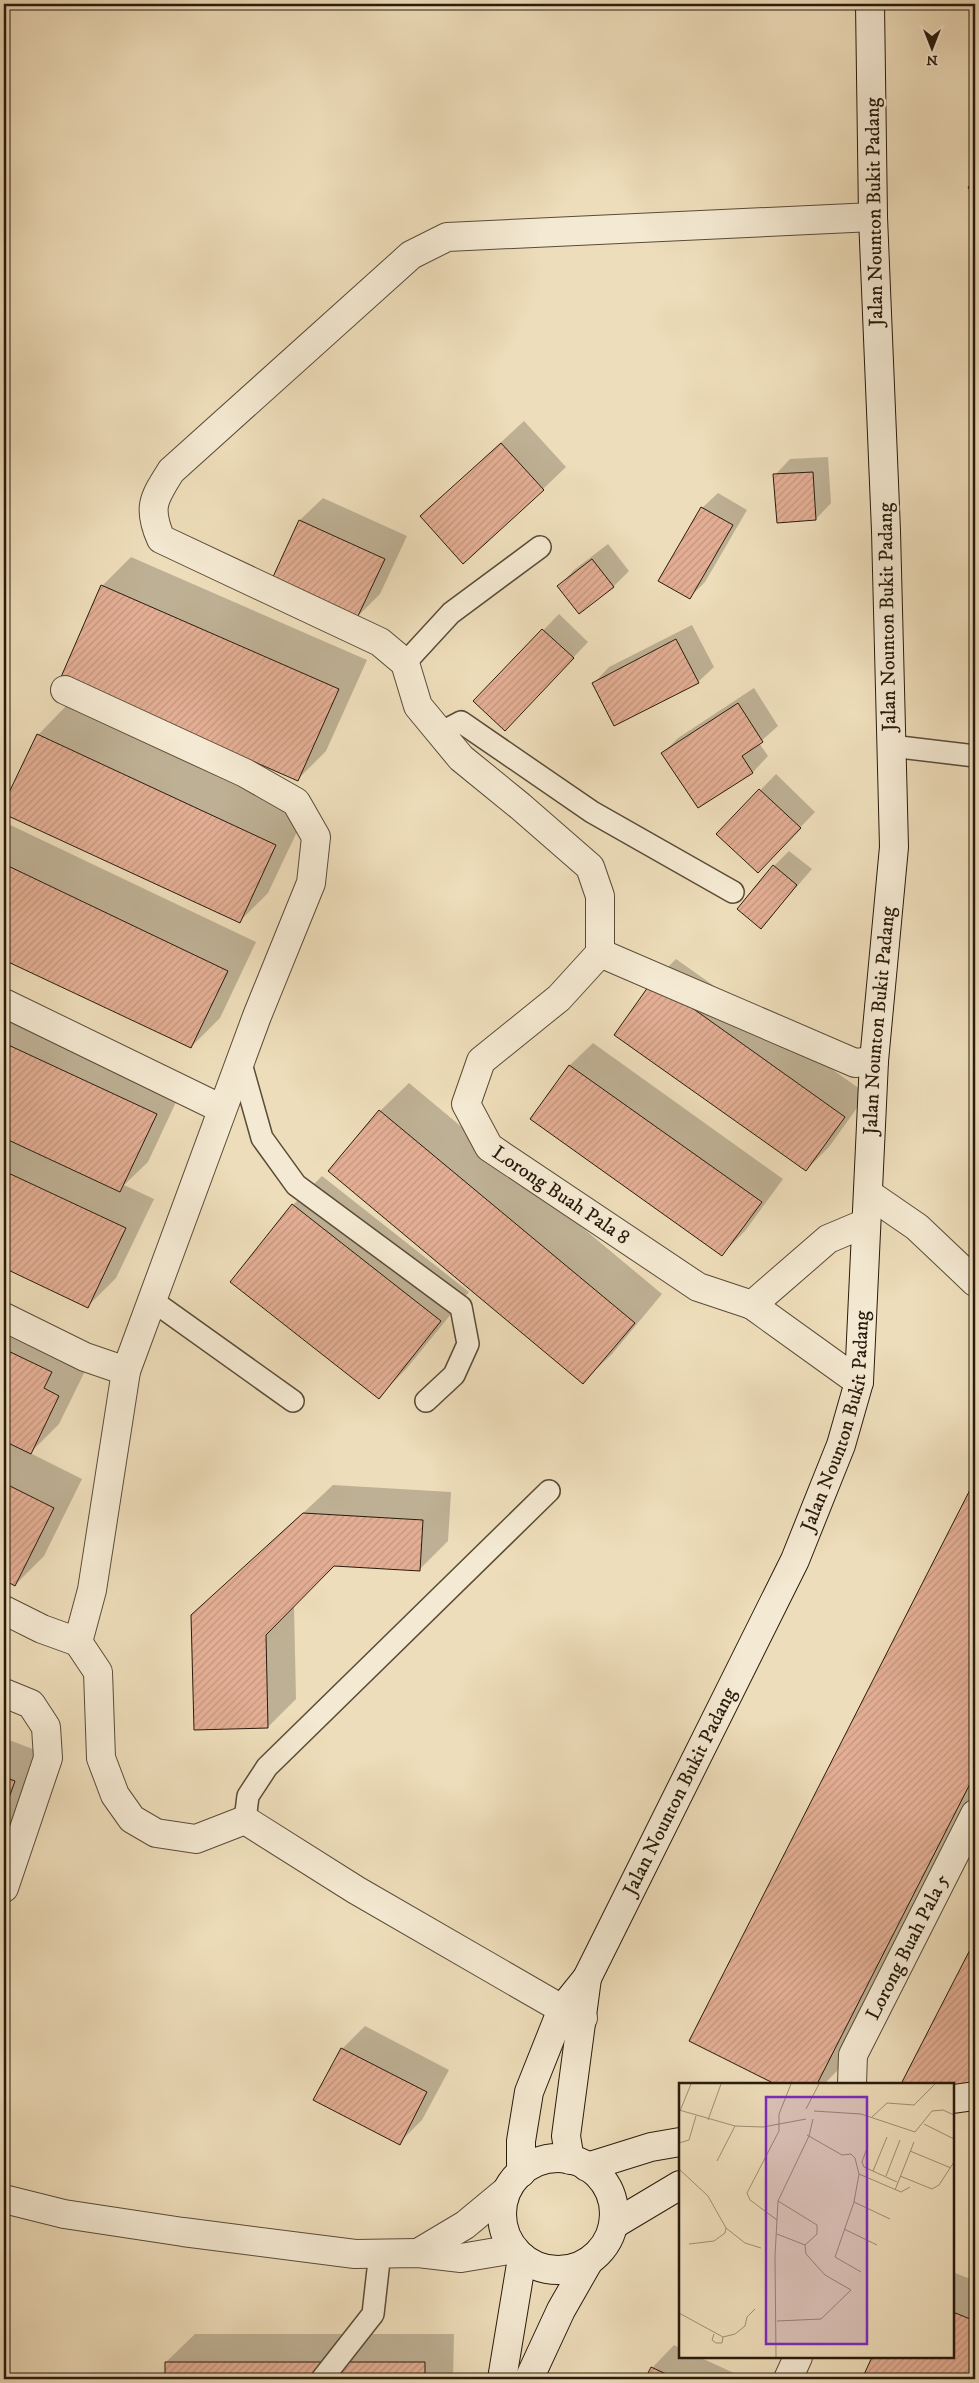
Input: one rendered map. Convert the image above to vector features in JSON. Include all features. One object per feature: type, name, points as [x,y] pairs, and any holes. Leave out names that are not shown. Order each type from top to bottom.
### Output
[{"type":"street","name":"Jalan Nounton Bukit Padang","points":[[514,2182],[529,2092],[572,2013],[587,1978],[794,1560],[841,1446],[859,1382],[874,1061],[894,847],[886,531],[873,217],[870,4]]},
{"type":"street","points":[[873,217],[447,237],[411,255],[172,471],[155,496],[153,520],[161,539],[380,642],[405,663],[418,706],[461,758],[590,867],[600,896],[600,953],[855,1063],[874,1061]]},
{"type":"street","points":[[65,690],[245,773],[296,802],[316,837],[310,883],[240,1060],[126,1371],[92,1590],[78,1642]]},
{"type":"street","name":"Lorong Buah Pala 8","points":[[600,953],[559,998],[481,1061],[466,1104],[489,1147],[698,1287],[752,1305],[859,1382]]},
{"type":"street","points":[[4,1003],[222,1108]]},
{"type":"street","points":[[869,1194],[916,1228],[975,1282]]},
{"type":"street","points":[[752,1305],[828,1239],[866,1223]]},
{"type":"street","points":[[4,1318],[85,1357],[126,1371]]},
{"type":"street","points":[[4,1610],[42,1629],[78,1642],[98,1672],[101,1758],[115,1795],[132,1819],[156,1833],[196,1839],[245,1820],[356,1890],[572,2013],[566,2136],[579,2163],[600,2177],[609,2192],[614,2208],[613,2225],[608,2239],[600,2251],[589,2260],[573,2268],[555,2270],[538,2266],[518,2253],[506,2236],[502,2221],[502,2206],[514,2182]]},
{"type":"street","points":[[4,1693],[31,1704],[46,1727],[48,1758],[4,1888]]},
{"type":"street","name":"Lorong Buah Pala 5","points":[[852,2083],[853,2056],[975,1814]]},
{"type":"street","points":[[954,2099],[975,2096]]},
{"type":"street","points":[[418,2253],[470,2221],[536,2163],[553,2159],[579,2163],[679,2142]]},
{"type":"street","points":[[613,2225],[679,2186]]},
{"type":"street","points":[[4,2199],[64,2214],[183,2232],[354,2254],[380,2252],[418,2253],[461,2258],[518,2253]]},
{"type":"street","points":[[502,2379],[518,2253]]},
{"type":"street","points":[[529,2379],[561,2310],[589,2260]]},
{"type":"street","points":[[788,2379],[798,2358]]},
{"type":"lane","points":[[405,663],[451,613],[540,546]]},
{"type":"lane","points":[[440,734],[461,722],[592,812],[734,892]]},
{"type":"lane","points":[[891,746],[975,756]]},
{"type":"lane","points":[[240,1060],[262,1138],[296,1185],[461,1307],[468,1344],[454,1375],[426,1401]]},
{"type":"lane","points":[[153,1301],[293,1401]]},
{"type":"lane","points":[[245,1820],[248,1796],[266,1767],[549,1491]]},
{"type":"lane","points":[[322,2379],[373,2314],[380,2252]]},
{"type":"building","points":[[975,183],[975,200],[968,187]]},
{"type":"building","points":[[501,443],[544,490],[463,564],[420,516]]},
{"type":"building","points":[[813,472],[816,520],[777,523],[773,474]]},
{"type":"building","points":[[701,507],[733,525],[690,599],[658,581]]},
{"type":"building","points":[[299,520],[385,559],[357,618],[272,579]]},
{"type":"building","points":[[592,559],[614,587],[579,614],[557,586]]},
{"type":"building","points":[[101,585],[339,689],[298,781],[61,677]]},
{"type":"building","points":[[542,629],[574,658],[505,731],[473,701]]},
{"type":"building","points":[[676,639],[699,683],[614,726],[592,683]]},
{"type":"building","points":[[738,703],[763,742],[742,756],[753,773],[698,808],[661,753]]},
{"type":"building","points":[[37,734],[276,845],[240,923],[4,814],[4,803]]},
{"type":"building","points":[[759,789],[801,828],[758,873],[716,834]]},
{"type":"building","points":[[4,864],[228,971],[191,1048],[4,960]]},
{"type":"building","points":[[773,865],[797,885],[761,929],[737,909]]},
{"type":"building","points":[[653,980],[845,1117],[806,1171],[614,1035]]},
{"type":"building","points":[[4,1043],[157,1114],[120,1192],[4,1138]]},
{"type":"building","points":[[569,1065],[762,1202],[722,1256],[530,1119]]},
{"type":"building","points":[[379,1110],[635,1323],[583,1384],[328,1171]]},
{"type":"building","points":[[4,1171],[126,1228],[88,1308],[4,1268]]},
{"type":"building","points":[[292,1204],[441,1321],[379,1399],[230,1282]]},
{"type":"building","points":[[4,1349],[52,1372],[44,1388],[59,1396],[31,1454],[4,1441]]},
{"type":"building","points":[[975,1480],[975,1774],[818,2083],[773,2083],[689,2041]]},
{"type":"building","points":[[4,1483],[54,1508],[15,1586],[4,1580]]},
{"type":"building","points":[[303,1513],[423,1520],[420,1571],[334,1566],[266,1635],[268,1728],[194,1730],[191,1615]]},
{"type":"building","points":[[4,1777],[15,1781],[4,1812]]},
{"type":"building","points":[[975,1940],[975,2085],[954,2088],[954,2083],[902,2083]]},
{"type":"building","points":[[341,2048],[427,2092],[400,2145],[313,2100]]},
{"type":"building","points":[[954,2312],[975,2321],[975,2379],[862,2379],[872,2358],[954,2358]]},
{"type":"building","points":[[165,2362],[425,2362],[425,2379],[165,2379]]},
{"type":"building","points":[[651,2367],[677,2379],[645,2379]]}]
